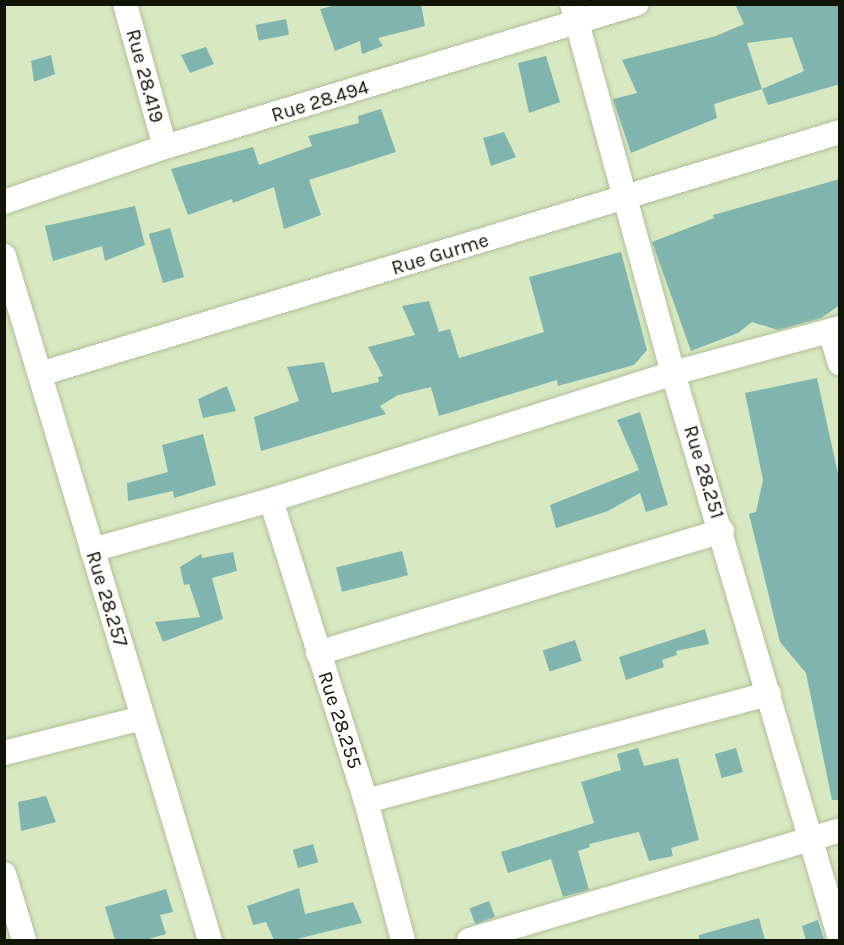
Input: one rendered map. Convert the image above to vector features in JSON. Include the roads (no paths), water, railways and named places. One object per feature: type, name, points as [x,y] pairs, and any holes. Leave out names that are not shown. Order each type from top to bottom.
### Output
[{"type":"street","name":"Rue 28.419","points":[[125,4],[165,147]]},
{"type":"street","name":"Rue 28.494","points":[[4,202],[165,147],[576,14],[637,4]]},
{"type":"street","name":"Rue 28.251","points":[[576,14],[673,373],[722,531],[840,939]]},
{"type":"street","name":"Rue Gurme","points":[[40,374],[840,132]]},
{"type":"street","name":"Rue 28.257","points":[[4,256],[210,940]]},
{"type":"street","points":[[92,550],[271,500],[673,373],[835,330],[840,363]]},
{"type":"street","name":"Rue 28.255","points":[[271,500],[366,801],[403,940]]},
{"type":"street","points":[[318,653],[722,531]]},
{"type":"street","points":[[366,801],[770,694]]},
{"type":"street","points":[[4,753],[142,718]]},
{"type":"street","points":[[469,940],[840,830]]},
{"type":"street","points":[[4,874],[24,940]]}]
